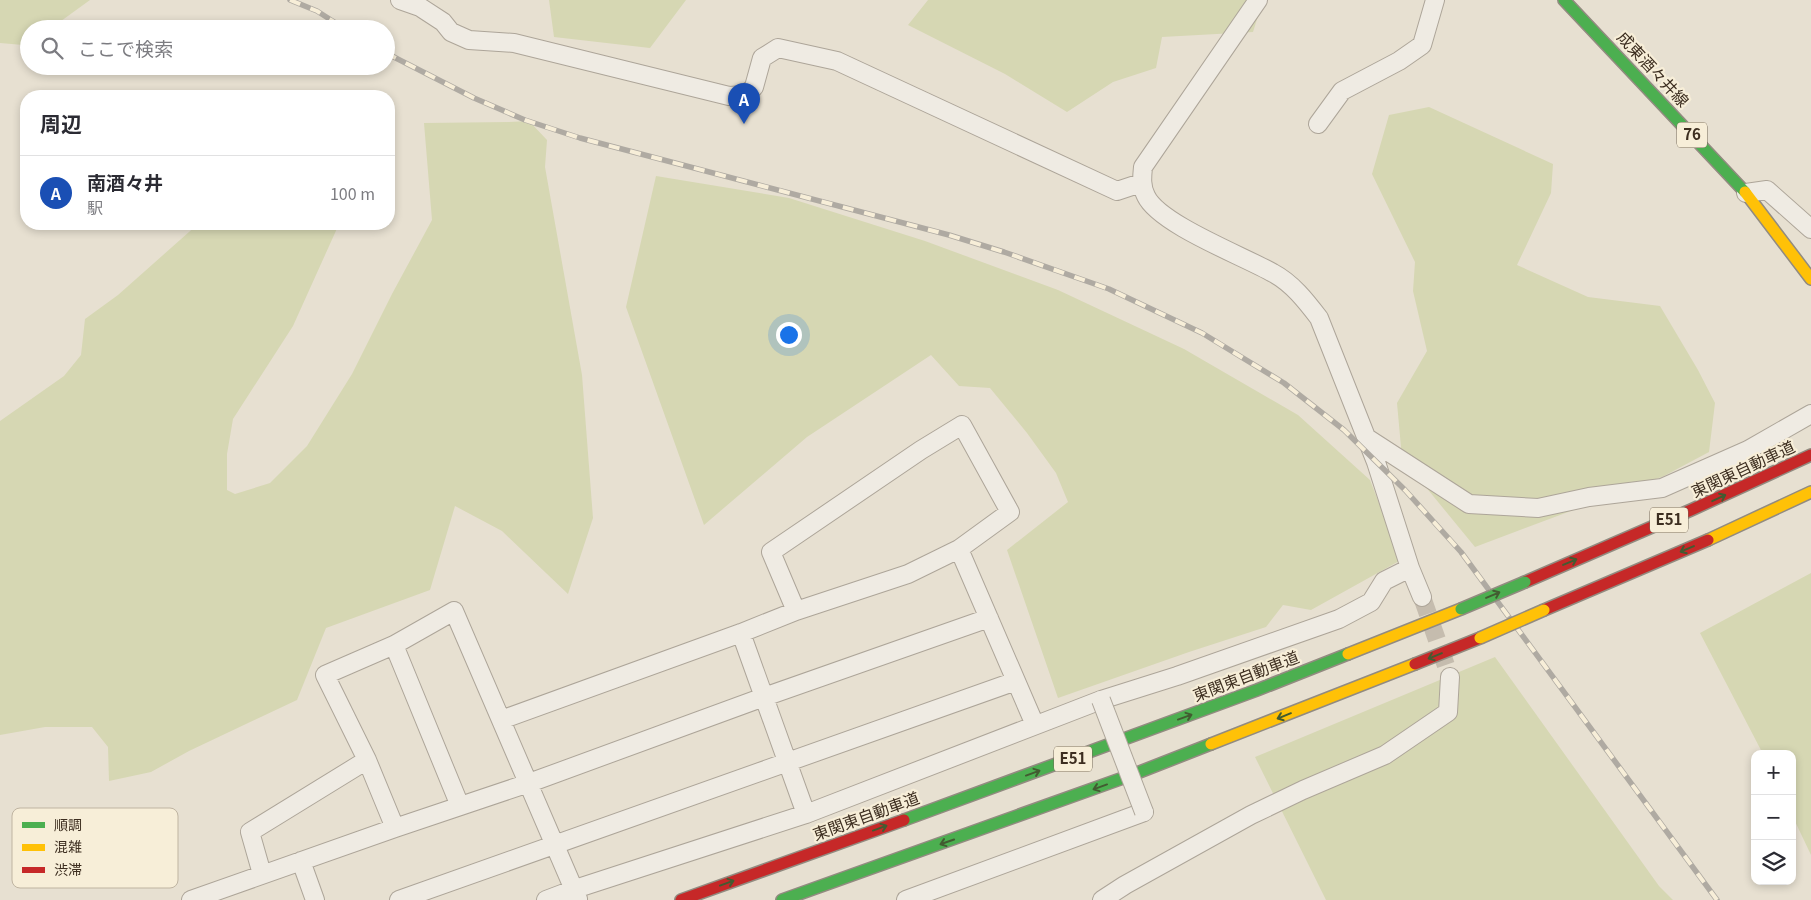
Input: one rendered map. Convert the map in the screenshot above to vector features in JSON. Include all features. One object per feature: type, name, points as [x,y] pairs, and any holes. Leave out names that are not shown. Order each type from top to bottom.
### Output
[{"type":"main road","name":"成東酒々井線","points":[[1564,0],[1746,193],[1811,278]]},
{"type":"main road","name":"東関東自動車道","points":[[681,900],[1230,700],[1525,582],[1691,510],[1811,455]]},
{"type":"main road","name":"E51","points":[[782,900],[1138,773],[1480,638],[1704,542],[1811,492]]},
{"type":"street","points":[[400,0],[420,8],[443,22],[451,32],[469,40],[514,43],[729,96],[745,95],[754,87],[762,58],[778,48],[837,61],[1117,191],[1141,183]]},
{"type":"street","points":[[1258,0],[1143,167],[1141,183],[1146,198],[1168,220],[1275,274],[1304,297],[1319,318],[1376,462],[1410,568],[1422,597]]},
{"type":"street","points":[[1318,124],[1342,91],[1399,61],[1422,45],[1435,0]]},
{"type":"street","points":[[1746,193],[1767,190],[1811,229]]},
{"type":"street","points":[[1367,438],[1469,504],[1538,508],[1590,496],[1662,488],[1748,450],[1811,414]]},
{"type":"street","points":[[501,720],[741,633],[796,611],[908,574],[959,549],[1010,512],[962,425],[771,552],[796,611]]},
{"type":"street","points":[[959,549],[1035,726]]},
{"type":"street","points":[[546,900],[576,894],[806,814],[1100,700],[1177,676],[1339,619],[1371,602],[1384,581],[1410,568]]},
{"type":"street","points":[[395,828],[367,760],[325,674],[394,645],[454,611],[576,894]]},
{"type":"street","points":[[191,900],[529,783],[764,697],[989,618]]},
{"type":"street","points":[[741,633],[806,814]]},
{"type":"street","points":[[394,645],[460,806]]},
{"type":"street","points":[[1102,900],[1125,885],[1251,815],[1302,790],[1385,755],[1448,712],[1450,677]]},
{"type":"street","points":[[399,900],[1016,681]]},
{"type":"street","points":[[906,900],[1144,812],[1100,700]]},
{"type":"street","points":[[262,874],[250,832],[367,760]]},
{"type":"street","points":[[301,861],[315,900]]},
{"type":"green space","points":[[0,0],[90,0],[62,20],[20,20],[20,45],[0,43]]},
{"type":"green space","points":[[549,0],[686,0],[650,48],[554,37]]},
{"type":"green space","points":[[928,0],[1263,0],[1253,32],[1162,37],[1156,68],[1113,82],[1067,112],[1005,74],[908,25]]},
{"type":"green space","points":[[1429,107],[1553,164],[1551,193],[1517,265],[1588,297],[1660,306],[1715,403],[1709,452],[1664,476],[1475,547],[1402,458],[1397,403],[1427,351],[1413,291],[1415,262],[1372,174],[1389,115]]},
{"type":"green space","points":[[529,121],[547,140],[545,167],[582,375],[593,518],[568,594],[502,531],[455,506],[430,590],[326,628],[297,700],[189,751],[151,772],[109,781],[108,747],[92,727],[45,727],[0,735],[0,421],[64,376],[81,355],[85,319],[118,295],[191,230],[336,230],[293,326],[233,419],[227,454],[227,490],[235,494],[270,483],[307,446],[352,374],[432,220],[424,123]]},
{"type":"green space","points":[[656,176],[789,198],[925,241],[1058,290],[1184,349],[1298,415],[1370,480],[1401,560],[1311,610],[1283,605],[1266,627],[1058,698],[1007,550],[1068,502],[1056,473],[1027,433],[990,388],[959,386],[931,355],[807,437],[704,525],[626,307]]},
{"type":"green space","points":[[1811,573],[1811,855],[1796,823],[1796,750],[1761,750],[1700,633]]},
{"type":"green space","points":[[1495,657],[1659,886],[1673,900],[1326,900],[1255,757]]},
{"type":"tunnel","points":[[1422,597],[1450,677]]},
{"type":"railway","points":[[290,0],[317,11],[331,20]]},
{"type":"railway","points":[[395,58],[474,98],[525,120],[580,138],[949,235],[1109,289],[1202,333],[1284,383],[1344,430],[1405,490],[1461,552],[1717,900]]},
{"type":"traffic: fast","points":[[1564,0],[1745,192]]},
{"type":"traffic: fast","points":[[1461,609],[1525,582]]},
{"type":"traffic: fast","points":[[904,820],[1257,690],[1348,654]]},
{"type":"traffic: fast","points":[[782,900],[1137,773],[1211,744]]},
{"type":"traffic: slow","points":[[1745,192],[1811,279]]},
{"type":"traffic: slow","points":[[1708,540],[1811,492]]},
{"type":"traffic: slow","points":[[1348,654],[1461,609]]},
{"type":"traffic: slow","points":[[1480,638],[1544,610]]},
{"type":"traffic: slow","points":[[1211,744],[1415,664]]},
{"type":"traffic: jam","points":[[1525,582],[1691,510],[1811,455]]},
{"type":"traffic: jam","points":[[1544,610],[1708,540]]},
{"type":"traffic: jam","points":[[1415,664],[1480,638]]},
{"type":"traffic: jam","points":[[681,900],[904,820]]},
{"type":"place","name":"南酒々井","points":[[744,124]]}]
